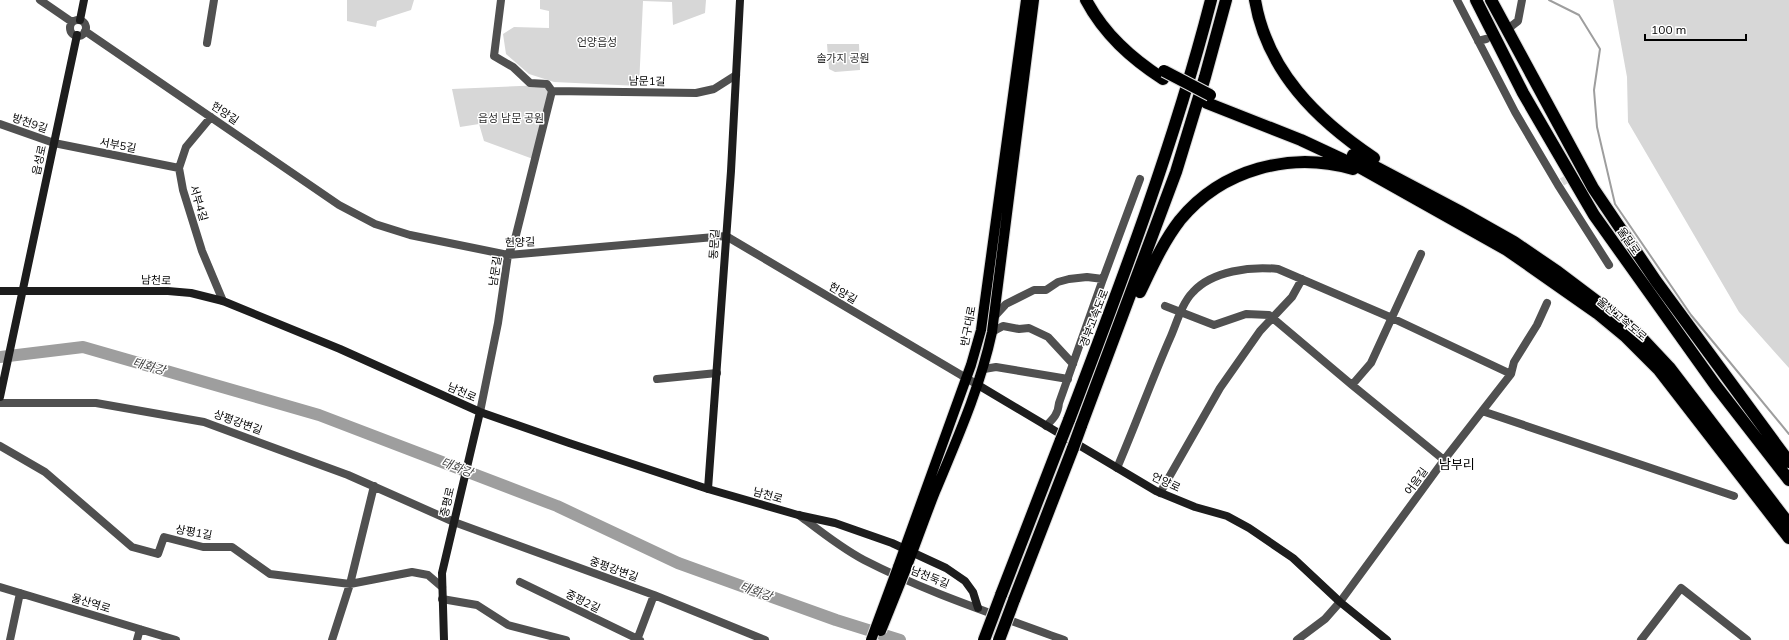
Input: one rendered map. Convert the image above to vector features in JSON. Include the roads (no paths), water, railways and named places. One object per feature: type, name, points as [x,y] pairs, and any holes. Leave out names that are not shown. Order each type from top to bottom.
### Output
[{"type":"highway","points":[[1086,0],[1097,18],[1118,44],[1137,61],[1208,99],[1317,146],[1384,181]]},
{"type":"highway","points":[[1095,0],[1107,19],[1122,37],[1164,75]]},
{"type":"highway","name":"경부고속도로","points":[[984,640],[1110,313],[1151,199],[1192,72],[1211,0]]},
{"type":"highway","points":[[999,640],[1114,341],[1176,172],[1226,0]]},
{"type":"highway","points":[[1255,0],[1260,21],[1270,50],[1288,80],[1304,100],[1322,119],[1353,144],[1422,191]]},
{"type":"highway","name":"울밀로","points":[[1476,0],[1523,93],[1594,215],[1716,386],[1789,480]]},
{"type":"highway","name":"울밀로","points":[[1491,0],[1593,188],[1656,281],[1789,462]]},
{"type":"highway","points":[[1208,99],[1324,141],[1422,191]]},
{"type":"highway","points":[[1114,341],[1172,232],[1194,206],[1223,183],[1242,174],[1265,166],[1307,162],[1342,166],[1384,181]]},
{"type":"highway","name":"울산고속도로","points":[[1384,181],[1507,250],[1597,313],[1626,337],[1659,370],[1789,538]]},
{"type":"highway","name":"울산고속도로","points":[[1422,191],[1489,227],[1537,258],[1600,303],[1638,334],[1685,387],[1789,524]]},
{"type":"main road","points":[[76,21],[84,0]]},
{"type":"main road","name":"동문길","points":[[708,489],[726,236],[740,0]]},
{"type":"main road","name":"반구대로","points":[[871,640],[902,568],[982,330],[1026,0]]},
{"type":"main road","name":"반구대로","points":[[908,550],[984,369],[992,332],[1011,197],[1034,0]]},
{"type":"main road","name":"읍성로","points":[[0,395],[77,35]]},
{"type":"main road","name":"남천로","points":[[0,290],[168,291],[191,293],[224,301],[340,349],[480,412],[708,489],[798,515],[835,523],[908,550],[946,568],[965,581],[973,592],[978,608]]},
{"type":"main road","name":"언양로","points":[[978,385],[1160,492],[1195,507],[1227,516],[1249,528],[1293,558],[1340,602],[1387,640]]},
{"type":"main road","name":"중평로","points":[[444,640],[442,587],[446,554],[480,412]]},
{"type":"main road","points":[[878,640],[902,568]]},
{"type":"street","points":[[40,0],[84,24],[85,31],[80,35],[77,35],[70,30],[76,21]]},
{"type":"street","points":[[207,43],[214,0]]},
{"type":"street","points":[[501,0],[494,56],[513,67],[530,83],[546,84],[552,91]]},
{"type":"street","points":[[1457,0],[1482,40],[1515,112],[1609,265]]},
{"type":"street","points":[[1508,28],[1518,21],[1522,0]]},
{"type":"street","name":"헌양길","points":[[85,31],[339,204],[375,224],[410,235],[508,255],[726,236],[978,385]]},
{"type":"street","name":"남문1길","points":[[552,91],[696,93],[714,89],[736,75]]},
{"type":"street","name":"남문길","points":[[480,412],[498,323],[508,255],[515,240],[552,91]]},
{"type":"street","name":"서부4길","points":[[211,118],[186,147],[179,168],[183,190],[202,251],[224,301]]},
{"type":"street","name":"방천9길","points":[[0,124],[54,143]]},
{"type":"street","name":"서부5길","points":[[54,143],[179,168]]},
{"type":"street","points":[[1046,426],[1056,416],[1103,279],[1140,179]]},
{"type":"street","points":[[1352,385],[1371,363],[1421,254]]},
{"type":"street","points":[[1117,468],[1182,312],[1192,293],[1201,285],[1229,272],[1263,268],[1278,269],[1392,318],[1512,374],[1514,362],[1537,325],[1547,303]]},
{"type":"street","points":[[994,317],[1006,304],[1034,290],[1046,290],[1058,282],[1069,279],[1086,277],[1103,279]]},
{"type":"street","points":[[1160,492],[1220,388],[1260,331],[1292,296],[1302,279]]},
{"type":"street","points":[[1165,306],[1214,325],[1246,314],[1269,315],[1444,460]]},
{"type":"street","points":[[992,332],[1003,326],[1019,329],[1029,328],[1048,336],[1073,364]]},
{"type":"street","points":[[984,369],[996,367],[1068,379]]},
{"type":"street","points":[[657,379],[716,373]]},
{"type":"street","name":"어음길","points":[[1340,602],[1444,460],[1512,374]]},
{"type":"street","name":"상평강변길","points":[[0,403],[96,403],[204,422],[348,475],[455,519]]},
{"type":"street","points":[[1482,411],[1734,496]]},
{"type":"street","name":"상평1길","points":[[0,446],[45,472],[132,547],[158,554],[164,537],[203,547],[232,547],[270,574],[350,584],[412,572],[428,575],[442,587]]},
{"type":"street","points":[[332,640],[350,584],[374,486]]},
{"type":"street","name":"남천둑길","points":[[798,515],[840,546],[863,560],[915,584],[1064,640]]},
{"type":"street","name":"중평강변길","points":[[455,519],[654,595],[765,640]]},
{"type":"street","name":"중평2길","points":[[520,582],[638,640],[654,595]]},
{"type":"street","name":"울산역로","points":[[0,587],[176,640]]},
{"type":"street","points":[[1641,640],[1681,588],[1747,640]]},
{"type":"street","points":[[10,640],[20,593]]},
{"type":"street","points":[[442,599],[477,605],[508,625],[566,640]]},
{"type":"street","points":[[1297,640],[1325,619],[1340,602]]},
{"type":"street","points":[[137,640],[140,629]]},
{"type":"waterway","points":[[1549,0],[1579,15],[1600,49],[1594,90],[1597,127],[1615,204],[1691,315],[1789,434]]},
{"type":"waterway","name":"태화강","points":[[0,357],[83,347],[319,415],[557,506],[678,563],[836,620],[900,640]]},
{"type":"tunnel","points":[[1562,182],[1584,169]]},
{"type":"district","name":"남부리","points":[[1457,464]]},
{"type":"park label","name":"언양읍성","points":[[597,42]]},
{"type":"park label","name":"솔가지 공원","points":[[843,58]]},
{"type":"park label","name":"읍성 남문 공원","points":[[511,118]]}]
